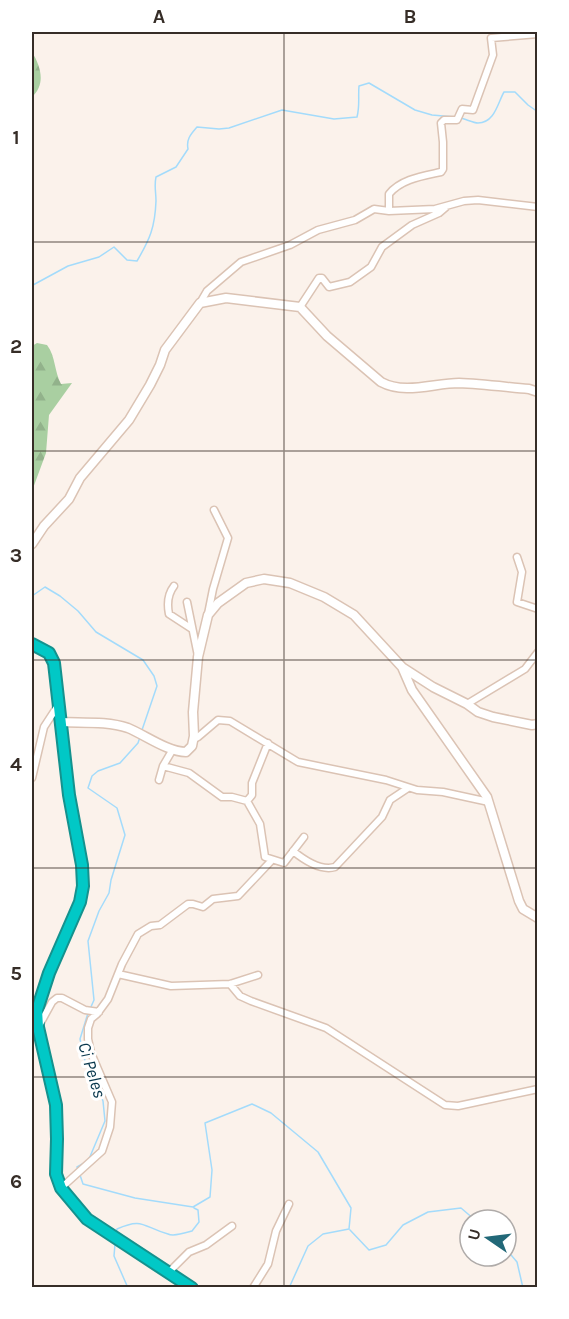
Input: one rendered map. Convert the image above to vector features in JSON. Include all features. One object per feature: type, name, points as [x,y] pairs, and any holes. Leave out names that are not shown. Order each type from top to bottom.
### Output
[{"type":"highway","points":[[32,644],[44,649],[52,659],[69,795],[82,865],[83,886],[78,909],[41,994],[37,1010],[38,1027],[56,1105],[55,1167],[61,1188],[87,1219],[192,1287]]},
{"type":"street","points":[[389,212],[389,194],[397,185],[441,172],[444,165],[441,123],[444,120],[459,117],[462,109],[473,110],[493,55],[491,38],[537,34]]},
{"type":"street","points":[[32,544],[44,526],[69,499],[80,478],[129,420],[150,385],[165,350],[207,291],[243,261],[290,245],[318,230],[356,220],[374,209],[389,212],[435,209],[464,201],[478,200],[537,207]]},
{"type":"street","points":[[300,307],[319,278],[322,278],[329,287],[350,282],[371,267],[382,247],[412,225],[439,213],[446,206]]},
{"type":"street","points":[[200,303],[226,298],[300,307],[327,336],[390,387],[457,383],[537,392]]},
{"type":"street","points":[[51,713],[62,725],[100,723],[128,728],[173,749],[186,752],[192,746],[198,657],[213,589],[228,538],[214,510]]},
{"type":"street","points":[[517,557],[522,572],[516,602],[537,609]]},
{"type":"street","points":[[207,615],[218,603],[246,583],[264,579],[290,583],[324,597],[354,615],[402,667],[433,687],[478,712],[532,725],[537,724]]},
{"type":"street","points":[[174,586],[170,591],[167,604],[169,614],[192,629]]},
{"type":"street","points":[[187,602],[198,657]]},
{"type":"street","points":[[467,704],[525,669],[537,652]]},
{"type":"street","points":[[402,667],[412,690],[489,802],[519,901],[528,914],[537,918]]},
{"type":"street","points":[[32,778],[44,727],[59,704]]},
{"type":"street","points":[[194,739],[218,720],[230,721],[298,762],[386,780],[422,791],[449,793],[489,802]]},
{"type":"street","points":[[248,801],[252,795],[252,783],[268,743]]},
{"type":"street","points":[[159,780],[163,766],[173,749]]},
{"type":"street","points":[[163,766],[189,773],[224,798],[232,797],[248,801],[261,826],[264,855],[272,860],[284,862],[304,837]]},
{"type":"street","points":[[293,851],[319,866],[328,869],[335,867],[382,817],[390,800],[408,788]]},
{"type":"street","points":[[61,1188],[102,1151],[110,1127],[112,1102],[92,1053],[88,1028],[93,1011],[108,999],[138,933],[151,926],[160,925],[188,904],[193,903],[202,907],[213,899],[237,896],[272,860]]},
{"type":"street","points":[[118,974],[171,986],[230,984],[258,975]]},
{"type":"street","points":[[230,984],[240,996],[250,1001],[326,1028],[446,1105],[458,1106],[537,1089]]},
{"type":"street","points":[[38,1027],[52,1002],[57,998],[93,1011]]},
{"type":"street","points":[[252,1287],[268,1264],[276,1231],[289,1204]]},
{"type":"street","points":[[169,1272],[189,1252],[206,1245],[232,1226]]},
{"type":"green space","points":[[32,52],[38,64],[41,81],[32,97]]},
{"type":"green space","points":[[37,343],[47,345],[50,350],[61,384],[72,383],[49,415],[46,453],[32,491],[32,346]]},
{"type":"waterway","name":"Ci Peles","points":[[32,73],[32,78]]},
{"type":"waterway","points":[[32,288],[33,285],[68,266],[99,257],[114,247],[127,260],[137,261],[153,226],[156,177],[176,167],[188,149],[188,139],[197,127],[229,128],[282,110],[334,119],[357,117],[359,86],[369,83],[415,110],[432,115],[455,117]]},
{"type":"waterway","points":[[460,118],[478,123],[488,120],[504,92],[515,92],[538,112]]},
{"type":"waterway","name":"Ci Peles","points":[[32,596],[45,587],[78,611],[96,632],[143,660],[154,676],[157,686],[142,730]]},
{"type":"waterway","name":"Ci Peles","points":[[90,1009],[94,1000],[88,941],[99,911],[109,893],[125,835],[117,808],[88,788],[92,776],[98,771],[120,763],[138,743],[140,737]]},
{"type":"waterway","name":"Ci Peles","points":[[88,1013],[80,1039],[85,1061],[103,1101],[105,1121],[89,1159]]},
{"type":"waterway","name":"Ci Peles","points":[[80,1175],[83,1184],[135,1198],[193,1207],[210,1197],[212,1170],[205,1123],[252,1104],[271,1113],[318,1152],[351,1208],[349,1229],[323,1234],[308,1246],[289,1288]]},
{"type":"waterway","name":"Ci Peles","points":[[78,1170],[77,1167],[86,1162]]},
{"type":"waterway","points":[[116,1233],[117,1229],[138,1223],[170,1235],[192,1231],[199,1222],[198,1210],[194,1208]]},
{"type":"waterway","points":[[350,1230],[369,1250],[386,1245],[403,1225],[428,1212],[458,1208]]},
{"type":"waterway","points":[[115,1244],[114,1256],[128,1288]]},
{"type":"waterway","points":[[518,1266],[523,1288]]}]
